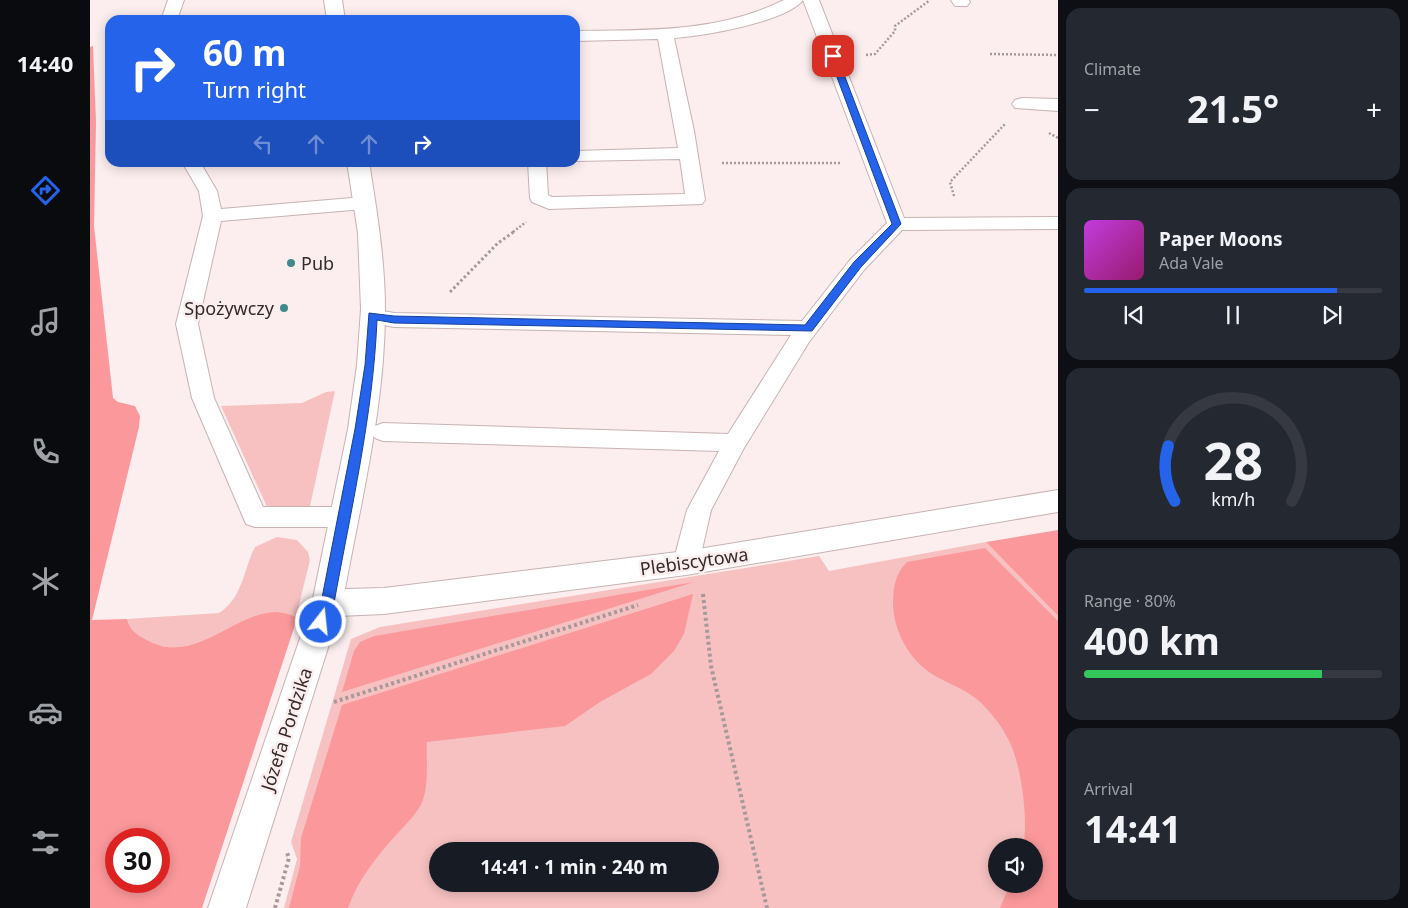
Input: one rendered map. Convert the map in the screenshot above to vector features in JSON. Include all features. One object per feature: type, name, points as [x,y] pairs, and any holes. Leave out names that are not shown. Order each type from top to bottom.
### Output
[{"type":"street","points":[[333,0],[335,15]]},
{"type":"street","points":[[1022,104],[1058,105]]},
{"type":"street","name":"Józefa Pordzika","points":[[227,908],[327,603],[367,384],[372,316],[369,233],[359,167]]},
{"type":"street","name":"Plebiscytowa","points":[[327,603],[384,601],[695,574],[1058,501]]},
{"type":"lane","points":[[171,15],[176,0]]},
{"type":"lane","points":[[580,36],[665,34],[718,30],[744,22],[796,0]]},
{"type":"lane","points":[[811,0],[896,224]]},
{"type":"lane","points":[[537,167],[539,198],[543,202],[555,204],[694,200],[688,153],[665,34]]},
{"type":"lane","points":[[580,156],[688,153]]},
{"type":"lane","points":[[194,167],[208,191],[212,216],[187,324],[203,398],[244,496],[255,517],[343,517]]},
{"type":"lane","points":[[212,216],[364,203]]},
{"type":"lane","points":[[695,574],[699,510],[736,444],[808,328],[857,265],[896,224],[1058,223]]},
{"type":"lane","points":[[372,316],[394,320],[808,328]]},
{"type":"lane","points":[[383,432],[736,444]]},
{"type":"path","points":[[866,56],[875,54],[895,31],[894,26],[923,8],[930,0]]},
{"type":"path","points":[[990,54],[1058,55]]},
{"type":"path","points":[[960,223],[950,182],[1005,124]]},
{"type":"path","points":[[1043,131],[1058,138]]},
{"type":"path","points":[[718,164],[842,163]]},
{"type":"path","points":[[425,320],[429,313],[476,264],[498,243],[537,212],[543,202]]},
{"type":"path","points":[[695,574],[711,666],[767,908]]},
{"type":"path","points":[[324,706],[646,603]]},
{"type":"path","points":[[275,908],[289,858],[282,845]]},
{"type":"shaded area","points":[[93,46],[96,122],[94,226],[113,398],[118,402],[135,406],[140,416],[139,427],[92,620],[127,619],[137,634],[147,640],[167,647],[186,646],[205,640],[260,614],[278,612],[296,617],[202,908],[90,908],[90,47]]},
{"type":"shaded area","points":[[335,391],[309,511],[268,509],[221,406],[302,403],[326,392]]},
{"type":"shaded area","points":[[1058,530],[1058,616],[986,542]]},
{"type":"shaded area","points":[[277,537],[297,540],[308,552],[310,560],[296,617],[278,612],[260,614],[205,640],[186,646],[167,647],[147,640],[137,634],[130,626],[127,619],[219,613],[227,607],[238,592],[255,547]]},
{"type":"shaded area","points":[[986,542],[1058,616],[1058,908],[284,908],[297,859],[291,842],[351,639],[380,627],[819,556],[829,571]]},
{"type":"shaded area","points":[[985,548],[1058,621],[1058,908],[1000,908],[1006,893],[1043,893],[1043,838],[1024,838],[1023,792],[1020,776],[1013,749],[1001,727],[981,702],[969,693],[926,670],[911,654],[900,636],[894,615],[894,587],[900,571],[907,562]]},
{"type":"shaded area","points":[[694,582],[342,692],[354,651],[360,642],[374,636]]},
{"type":"shaded area","points":[[693,594],[684,634],[674,651],[651,674],[600,702],[565,726],[427,742],[426,786],[421,805],[369,868],[357,887],[348,908],[289,908],[300,866],[301,838],[342,705]]},
{"type":"place","name":"Pub","points":[[291,263]]},
{"type":"place","name":"Spożywczy","points":[[284,308]]},
{"type":"route","points":[[321,622],[327,603],[360,429],[370,365],[372,316],[394,320],[808,328],[857,265],[896,224],[833,56]]}]
